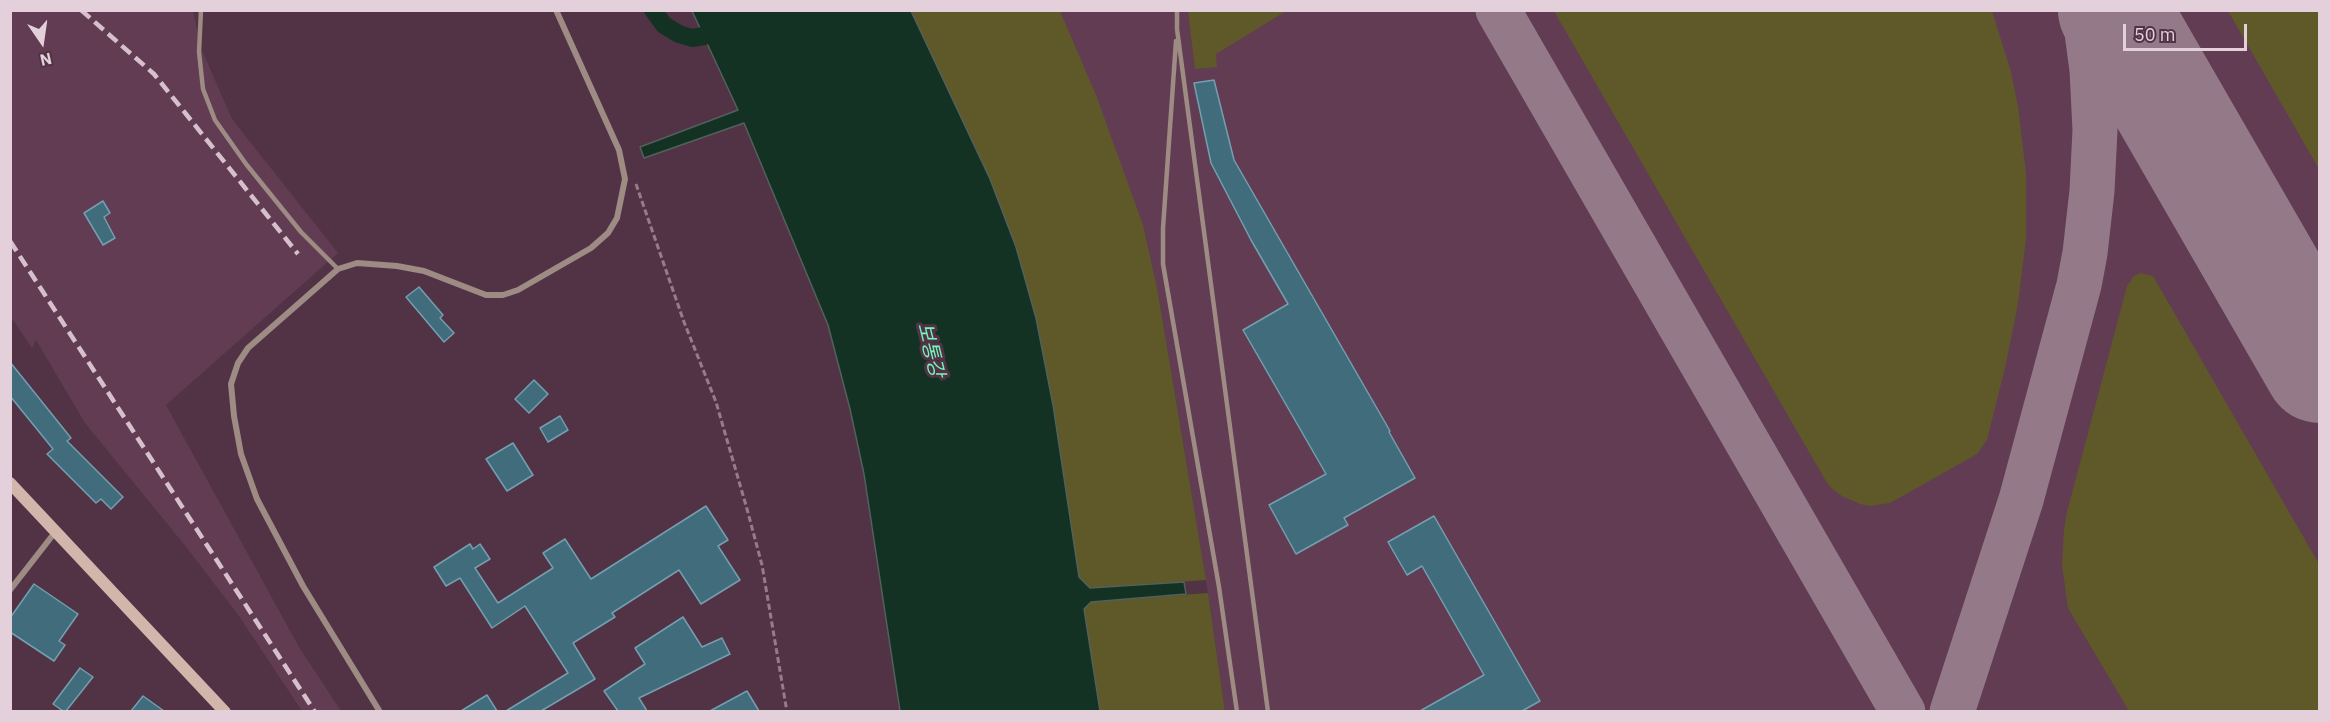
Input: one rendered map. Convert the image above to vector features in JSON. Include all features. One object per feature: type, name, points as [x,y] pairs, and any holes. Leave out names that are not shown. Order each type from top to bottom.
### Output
[{"type":"street","points":[[380,711],[303,586],[257,500],[241,454],[231,384],[238,363],[248,348],[338,269],[357,263],[398,266],[424,271],[486,295],[503,295],[518,290],[591,248],[608,233],[617,218],[626,179],[619,150],[556,10]]},
{"type":"street","points":[[10,483],[225,711]]},
{"type":"street","points":[[10,590],[56,531]]},
{"type":"lane","points":[[201,10],[199,52],[204,90],[215,120],[246,164],[301,232],[338,269]]},
{"type":"lane","points":[[1177,10],[1163,228],[1163,264],[1219,587],[1237,711]]},
{"type":"lane","points":[[1177,29],[1268,711]]},
{"type":"path","points":[[634,179],[684,322],[716,402],[744,498],[762,565],[787,711]]},
{"type":"shaded area","points":[[1188,10],[1286,11],[1216,54],[1217,67],[1195,69]]},
{"type":"shaded area","points":[[10,11],[193,11],[201,48],[232,119],[338,253],[166,405],[299,647],[341,711],[302,711],[239,616],[85,423],[36,340],[32,348],[11,317]]},
{"type":"shaded area","points":[[911,11],[1060,11],[1096,95],[1143,225],[1158,293],[1206,580],[1090,588],[1079,577],[1053,405],[1036,318],[1016,247],[990,179]]},
{"type":"shaded area","points":[[1060,11],[2319,11],[2319,711],[1225,711],[1208,593],[1158,293]]},
{"type":"shaded area","points":[[1554,11],[1992,11],[2011,72],[2018,106],[2026,173],[2026,239],[2018,304],[2005,368],[1987,440],[1977,454],[1890,503],[1870,506],[1860,504],[1842,496],[1827,483]]},
{"type":"shaded area","points":[[2228,11],[2319,11],[2319,169]]},
{"type":"shaded area","points":[[2140,273],[2153,276],[2319,564],[2319,711],[2129,711],[2068,608],[2062,565],[2067,512],[2127,286],[2134,276]]},
{"type":"shaded area","points":[[1208,593],[1225,711],[1100,711],[1084,609],[1091,602]]},
{"type":"water","name":"보통강","points":[[692,11],[911,11],[990,179],[1016,247],[1036,318],[1053,405],[1079,577],[1090,588],[1184,582],[1186,594],[1091,602],[1084,609],[1100,711],[900,711],[864,474],[828,325],[744,123],[644,158],[640,147],[738,110]]},
{"type":"building","points":[[1214,80],[1234,160],[1415,478],[1344,518],[1348,525],[1296,554],[1269,505],[1326,474],[1243,330],[1288,304],[1211,163],[1194,83]]},
{"type":"building","points":[[103,201],[110,213],[104,217],[115,238],[103,245],[84,213]]},
{"type":"building","points":[[419,287],[443,315],[440,318],[454,333],[444,342],[406,297]]},
{"type":"building","points":[[10,362],[71,438],[67,441],[123,497],[111,509],[101,499],[96,503],[47,454],[53,449],[10,396]]},
{"type":"building","points":[[534,380],[548,394],[529,413],[515,399]]},
{"type":"building","points":[[560,416],[568,430],[548,442],[540,428]]},
{"type":"building","points":[[513,443],[533,475],[507,491],[486,459]]},
{"type":"building","points":[[706,506],[728,540],[718,546],[740,580],[701,604],[679,570],[612,613],[615,617],[573,643],[595,679],[541,711],[506,711],[568,673],[525,606],[492,628],[460,578],[446,586],[434,567],[470,544],[473,549],[480,544],[490,559],[475,568],[498,603],[553,568],[543,553],[565,539],[591,579]]},
{"type":"building","points":[[1434,516],[1540,701],[1522,711],[1420,711],[1484,675],[1422,566],[1407,575],[1388,542]]},
{"type":"building","points":[[34,584],[78,614],[59,641],[65,645],[54,661],[10,632],[10,618]]},
{"type":"building","points":[[683,617],[702,647],[722,638],[730,654],[639,698],[647,711],[618,711],[604,691],[645,664],[635,648]]},
{"type":"building","points":[[80,668],[93,677],[66,711],[63,711],[53,704]]},
{"type":"building","points":[[747,691],[759,711],[710,711]]},
{"type":"building","points":[[487,695],[497,711],[461,711]]},
{"type":"building","points":[[143,696],[164,711],[131,711]]},
{"type":"waterway","points":[[653,10],[664,25],[679,34],[692,38],[704,36],[775,10]]},
{"type":"taxiway","points":[[1498,10],[1903,712]]},
{"type":"taxiway","points":[[1952,712],[2021,500],[2079,285],[2092,191],[2095,130],[2092,70],[2084,10]]},
{"type":"runway","points":[[2114,10],[2320,367]]},
{"type":"railway","points":[[81,10],[154,74],[298,254]]},
{"type":"railway","points":[[10,241],[315,712]]}]
